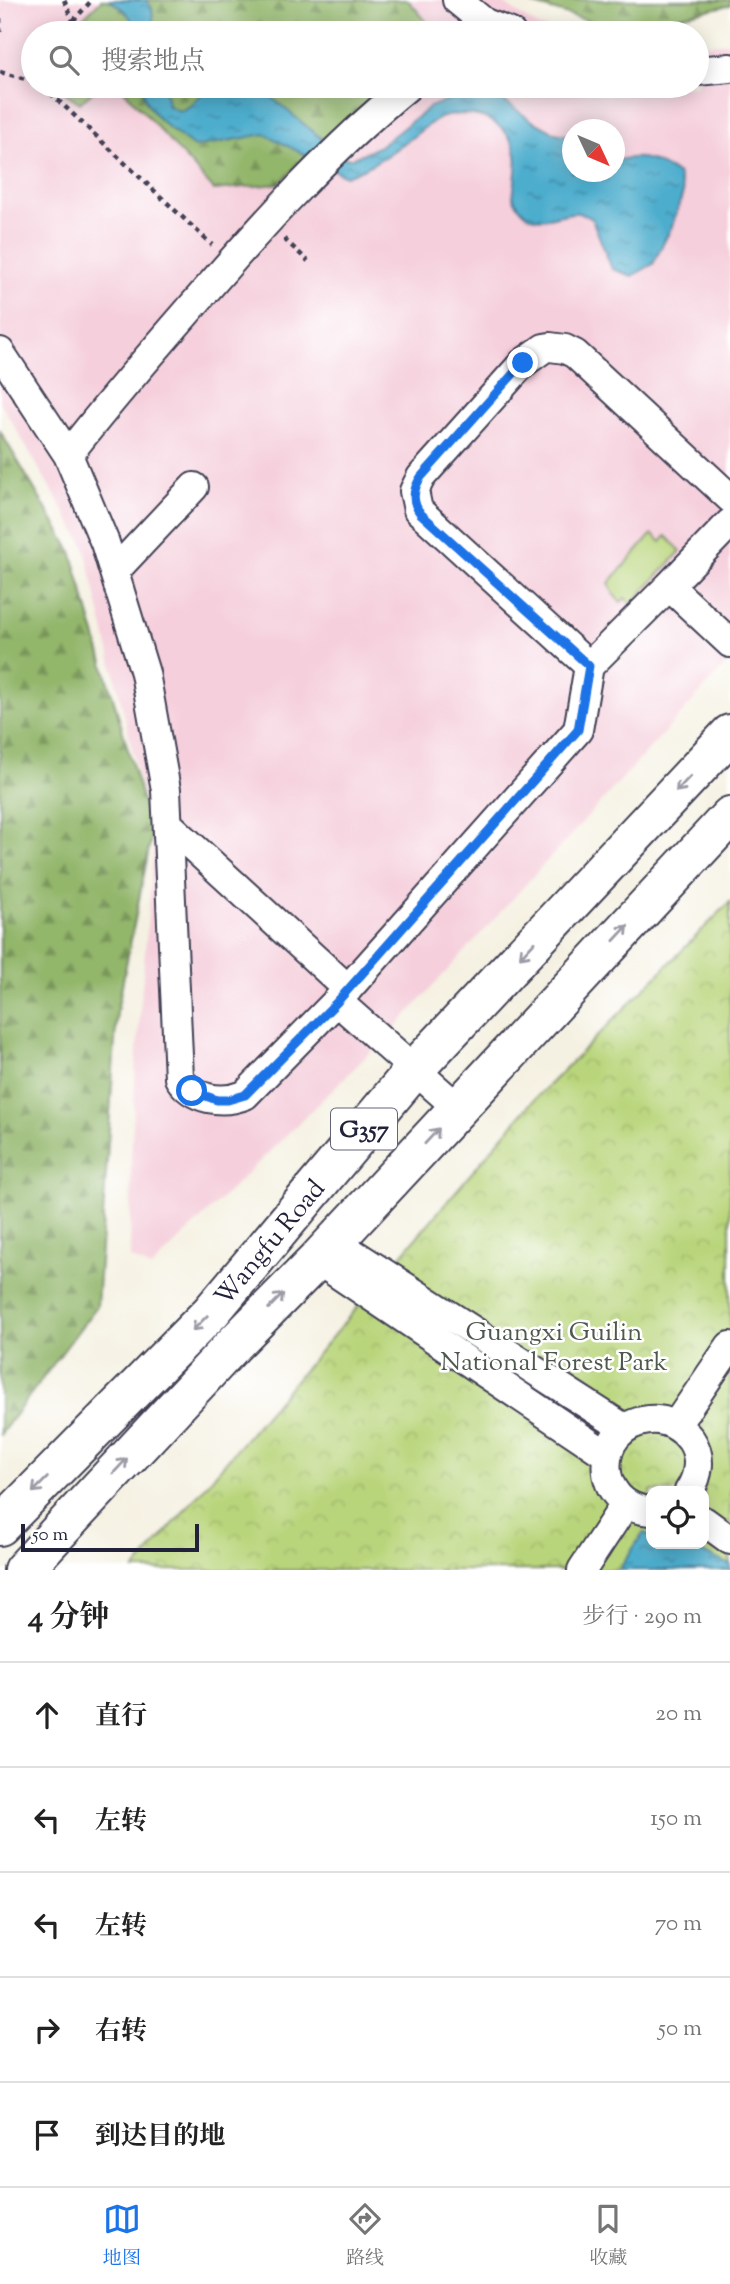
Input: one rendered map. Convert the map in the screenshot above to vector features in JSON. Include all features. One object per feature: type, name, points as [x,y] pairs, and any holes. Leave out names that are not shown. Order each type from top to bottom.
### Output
[{"type":"highway","name":"Wangfu Road","points":[[0,1526],[211,1312],[414,1070],[730,734]]},
{"type":"highway","name":"Wangfu Road","points":[[23,1570],[234,1344],[326,1251],[730,816]]},
{"type":"street","points":[[457,0],[473,21]]},
{"type":"street","points":[[709,70],[730,68]]},
{"type":"street","points":[[68,455],[107,404],[303,182],[395,98]]},
{"type":"street","points":[[589,666],[418,510],[414,491],[421,477],[523,363],[544,348],[553,347],[575,354],[730,498]]},
{"type":"street","points":[[0,352],[68,455],[105,542],[145,673],[166,790],[179,1078],[196,1094],[217,1100],[245,1095],[343,995],[578,730],[589,666],[730,523]]},
{"type":"street","points":[[114,572],[194,487]]},
{"type":"street","points":[[669,586],[730,643]]},
{"type":"street","points":[[168,824],[343,995],[414,1070],[458,1108]]},
{"type":"street","points":[[326,1251],[624,1428]]},
{"type":"street","points":[[326,1251],[607,1455]]},
{"type":"street","points":[[676,1425],[730,1346]]},
{"type":"street","points":[[582,1570],[639,1507],[611,1486],[606,1470],[607,1455],[613,1440],[624,1428],[638,1421],[654,1419],[676,1425],[691,1441],[697,1455],[697,1475],[692,1486]]},
{"type":"street","points":[[709,1525],[730,1540]]},
{"type":"path","points":[[64,0],[73,21],[92,0]]},
{"type":"path","points":[[0,18],[0,32]]},
{"type":"path","points":[[0,72],[21,78]]},
{"type":"path","points":[[56,98],[230,262]]},
{"type":"shaded area","points":[[0,0],[499,0],[530,21],[21,21],[21,98],[709,98],[709,44],[730,42],[730,660],[394,1029],[151,1268],[130,1258],[136,1062],[154,841],[84,545],[0,402]]},
{"type":"green space","points":[[101,0],[408,0],[426,21],[83,21]]},
{"type":"green space","points":[[518,0],[730,0],[730,5],[659,21],[589,21]]},
{"type":"green space","points":[[73,98],[86,98],[80,103]]},
{"type":"green space","points":[[131,98],[373,98],[278,184],[214,190]]},
{"type":"green space","points":[[0,431],[71,551],[152,833],[117,1011],[97,1306],[0,1435]]},
{"type":"green space","points":[[652,534],[661,542],[666,536],[681,551],[631,604],[625,598],[621,602],[614,595],[609,583]]},
{"type":"green space","name":"Guangxi Guilin National Forest Park","points":[[730,902],[730,1570],[134,1570],[530,1104]]},
{"type":"water","points":[[109,0],[146,0],[152,8],[153,21],[132,21]]},
{"type":"water","points":[[145,98],[167,98],[168,106],[180,111],[198,98],[272,98],[345,158],[353,158],[380,146],[430,107],[452,98],[500,98],[531,120],[562,134],[562,182],[625,182],[625,159],[641,158],[678,174],[683,193],[672,226],[653,264],[632,276],[612,269],[592,219],[572,213],[542,219],[522,211],[513,197],[516,158],[512,142],[496,124],[485,118],[460,114],[436,120],[381,159],[345,176],[265,134],[194,147],[154,113]]},
{"type":"water","points":[[643,1533],[646,1534],[646,1549],[695,1549],[730,1565],[730,1570],[619,1570]]},
{"type":"route","points":[[192,1091],[217,1100],[228,1100],[250,1091],[337,1002],[578,730],[589,666],[421,514],[414,499],[414,491],[421,477],[523,363]]}]
